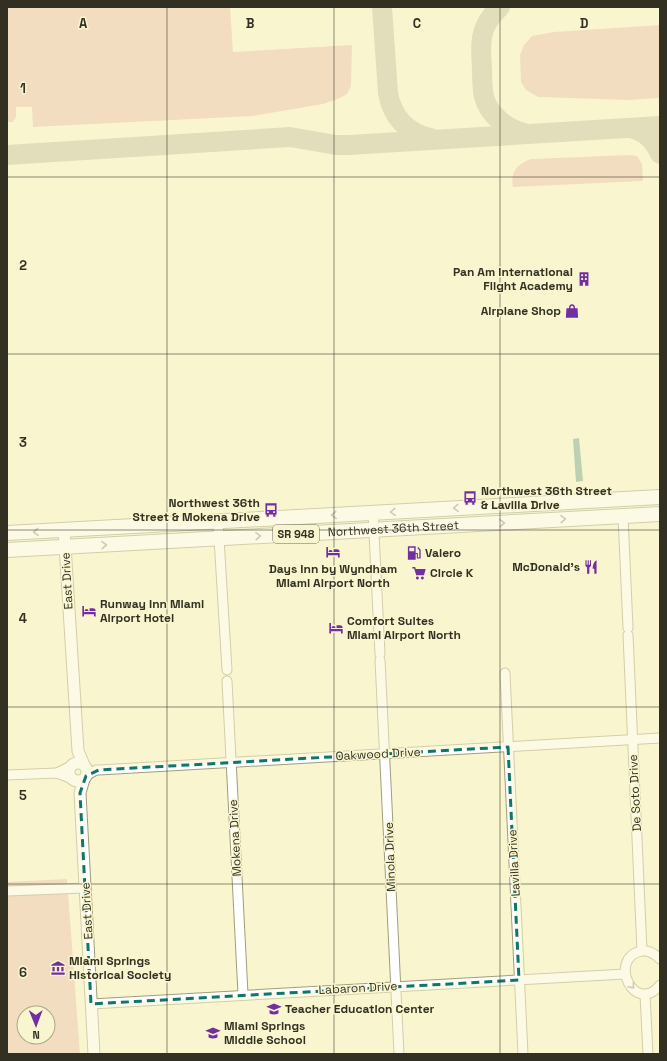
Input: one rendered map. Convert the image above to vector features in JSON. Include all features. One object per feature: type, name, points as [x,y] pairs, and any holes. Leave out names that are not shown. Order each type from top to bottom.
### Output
[{"type":"main road","name":"Northwest 36th Street","points":[[7,533],[660,497]]},
{"type":"main road","points":[[623,516],[629,507],[635,505],[654,504],[660,500]]},
{"type":"main road","points":[[523,505],[524,522]]},
{"type":"main road","name":"Northwest 36th Street","points":[[7,550],[660,514]]},
{"type":"street","name":"Minola Drive","points":[[373,513],[399,1054]]},
{"type":"street","name":"De Soto Drive","points":[[623,516],[642,951]]},
{"type":"street","points":[[218,522],[227,670]]},
{"type":"street","name":"East Drive","points":[[64,530],[80,772],[94,1054]]},
{"type":"street","name":"Lavilla Drive","points":[[505,673],[523,1054]]},
{"type":"street","name":"Mokena Drive","points":[[227,681],[243,994]]},
{"type":"street","name":"Oakwood Drive","points":[[7,775],[660,738]]},
{"type":"street","points":[[7,891],[85,888]]},
{"type":"street","points":[[660,960],[653,953],[642,951],[631,956],[627,963],[625,974],[631,988],[640,993],[645,994],[654,991],[660,985]]},
{"type":"street","name":"Labaron Drive","points":[[91,1004],[243,994],[625,974]]},
{"type":"street","points":[[645,994],[648,1054]]},
{"type":"highlighted area","points":[[508,747],[519,980],[91,1004],[80,793],[86,776],[99,770]]},
{"type":"shaded area","points":[[7,7],[230,7],[233,52],[352,45],[351,86],[347,94],[323,104],[253,116],[33,127],[32,107],[16,107],[16,117],[13,122],[7,122]]},
{"type":"shaded area","points":[[660,25],[660,98],[629,100],[538,97],[526,90],[521,82],[520,55],[524,45],[532,36],[554,32]]},
{"type":"shaded area","points":[[637,156],[642,164],[643,181],[513,187],[512,182],[516,169],[522,163],[531,159]]},
{"type":"shaded area","points":[[579,438],[583,481],[576,482],[573,439]]},
{"type":"shaded area","points":[[67,879],[80,1054],[7,1054],[7,882]]},
{"type":"taxiway","points":[[382,7],[388,93],[390,101],[402,123],[415,133],[431,138]]},
{"type":"taxiway","points":[[500,7],[488,21],[482,35],[481,51],[483,94],[486,104],[494,115],[505,125],[524,133]]},
{"type":"taxiway","points":[[7,155],[290,137],[336,145],[349,145],[660,126]]},
{"type":"taxiway","points":[[630,128],[640,131],[652,140],[660,154]]},
{"type":"place","name":"Pan Am International Flight Academy","points":[[584,279]]},
{"type":"place","name":"Airplane Shop","points":[[572,311]]},
{"type":"place","name":"Northwest 36th Street & Lavilla Drive","points":[[470,498]]},
{"type":"place","name":"Northwest 36th Street & Mokena Drive","points":[[271,510]]},
{"type":"place","name":"Days Inn by Wyndham Miami Airport North","points":[[333,552]]},
{"type":"place","name":"Valero","points":[[414,553]]},
{"type":"place","name":"McDonald's","points":[[591,567]]},
{"type":"place","name":"Circle K","points":[[419,573]]},
{"type":"place","name":"Runway Inn Miami Airport Hotel","points":[[89,611]]},
{"type":"place","name":"Comfort Suites Miami Airport North","points":[[336,628]]},
{"type":"place","name":"Miami Springs Historical Society","points":[[58,968]]},
{"type":"place","name":"Teacher Education Center","points":[[274,1009]]},
{"type":"place","name":"Miami Springs Middle School","points":[[213,1033]]}]
